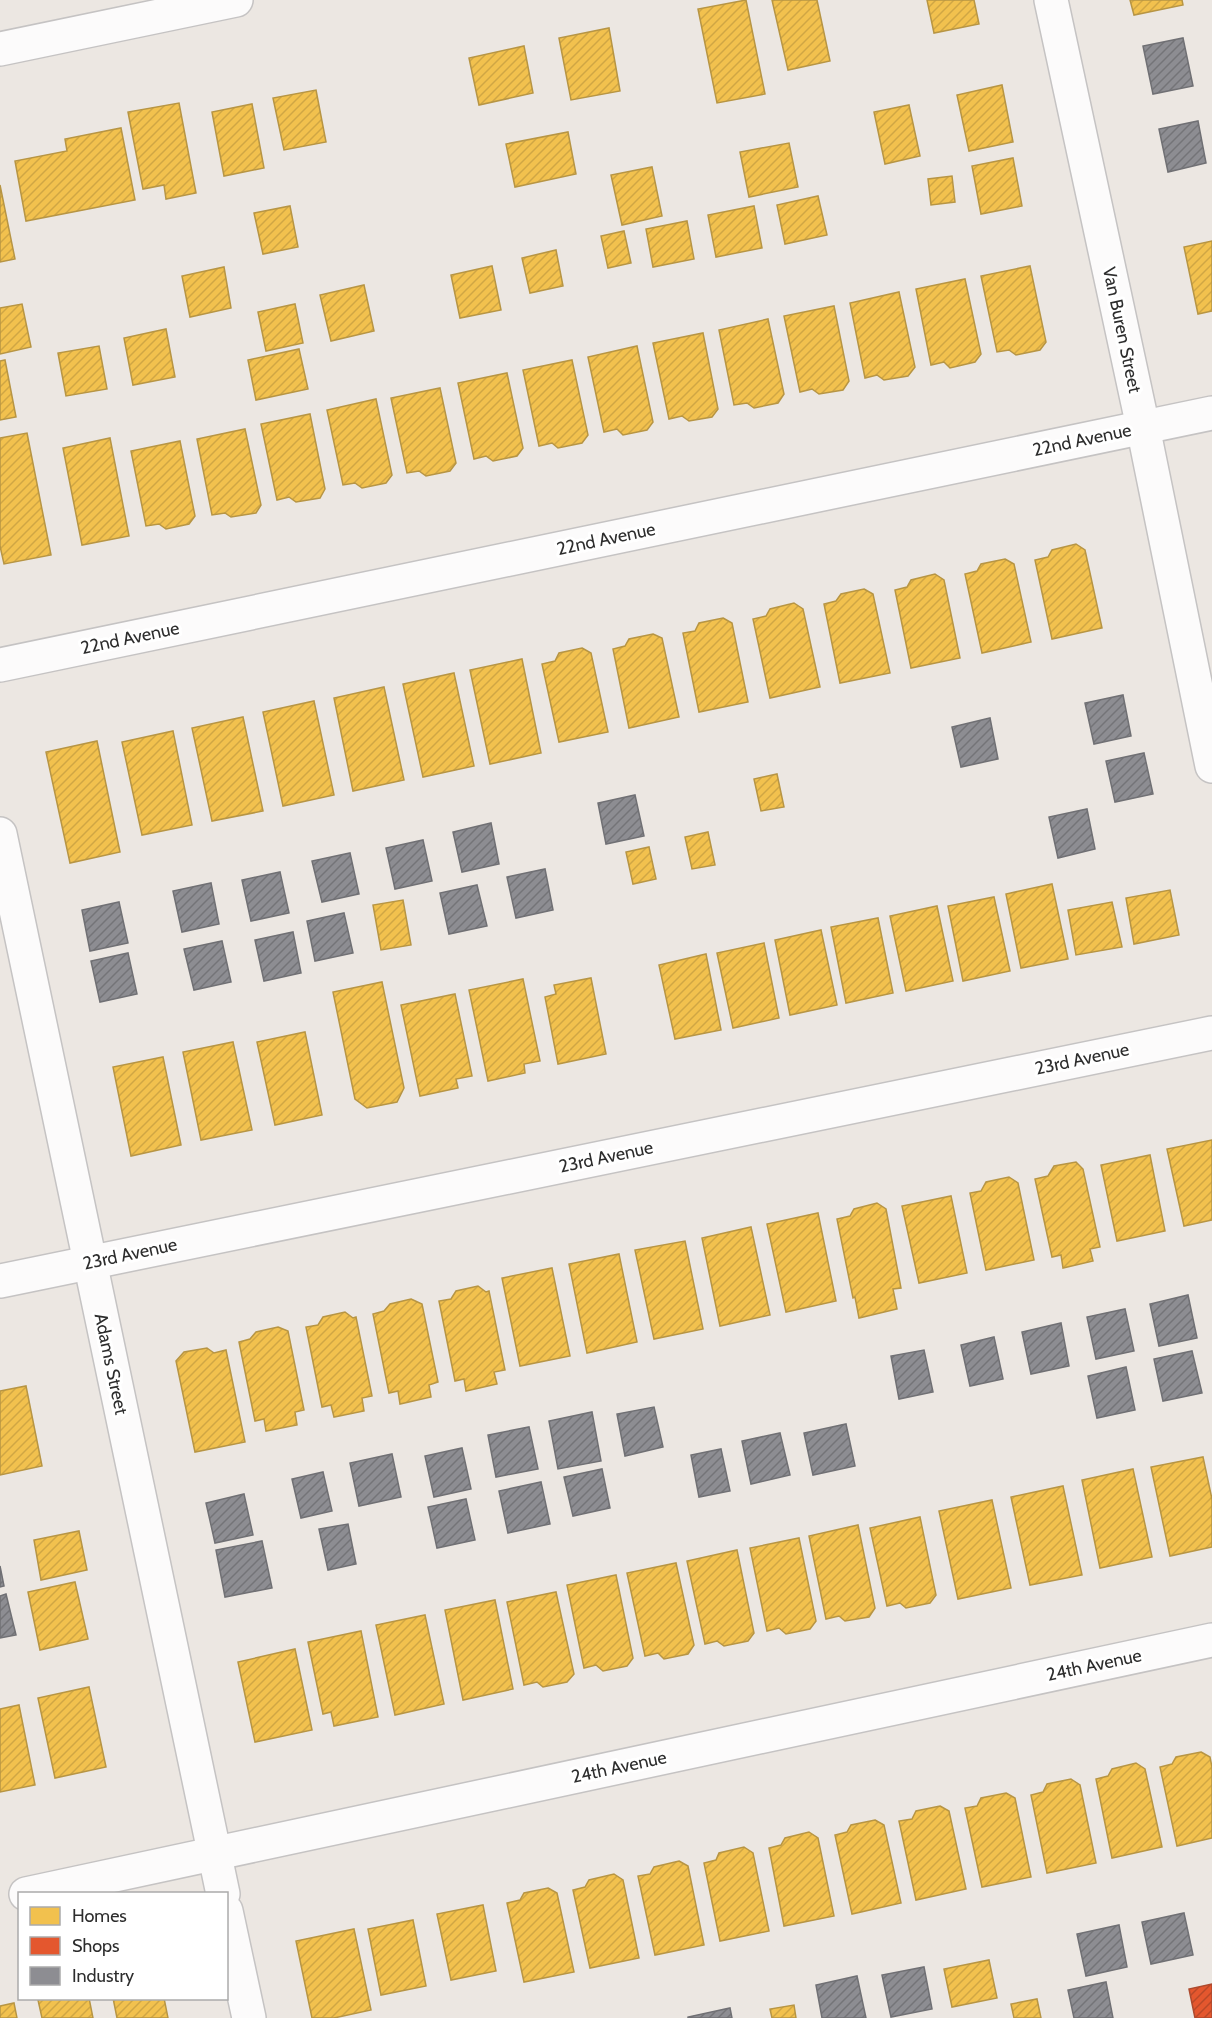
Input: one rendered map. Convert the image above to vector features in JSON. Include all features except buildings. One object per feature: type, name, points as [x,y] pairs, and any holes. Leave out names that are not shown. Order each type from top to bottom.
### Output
[{"type":"street","points":[[0,49],[236,0]]},
{"type":"street","name":"Van Buren Street","points":[[1051,0],[1143,427],[1212,766]]},
{"type":"street","name":"22nd Avenue","points":[[0,665],[1212,413]]},
{"type":"street","name":"Adams Street","points":[[0,834],[223,1892]]},
{"type":"street","name":"23rd Avenue","points":[[0,1281],[1212,1033]]},
{"type":"street","name":"24th Avenue","points":[[31,1892],[1212,1640]]},
{"type":"street","points":[[0,1899],[18,1895]]},
{"type":"street","points":[[228,1920],[249,2018]]}]
